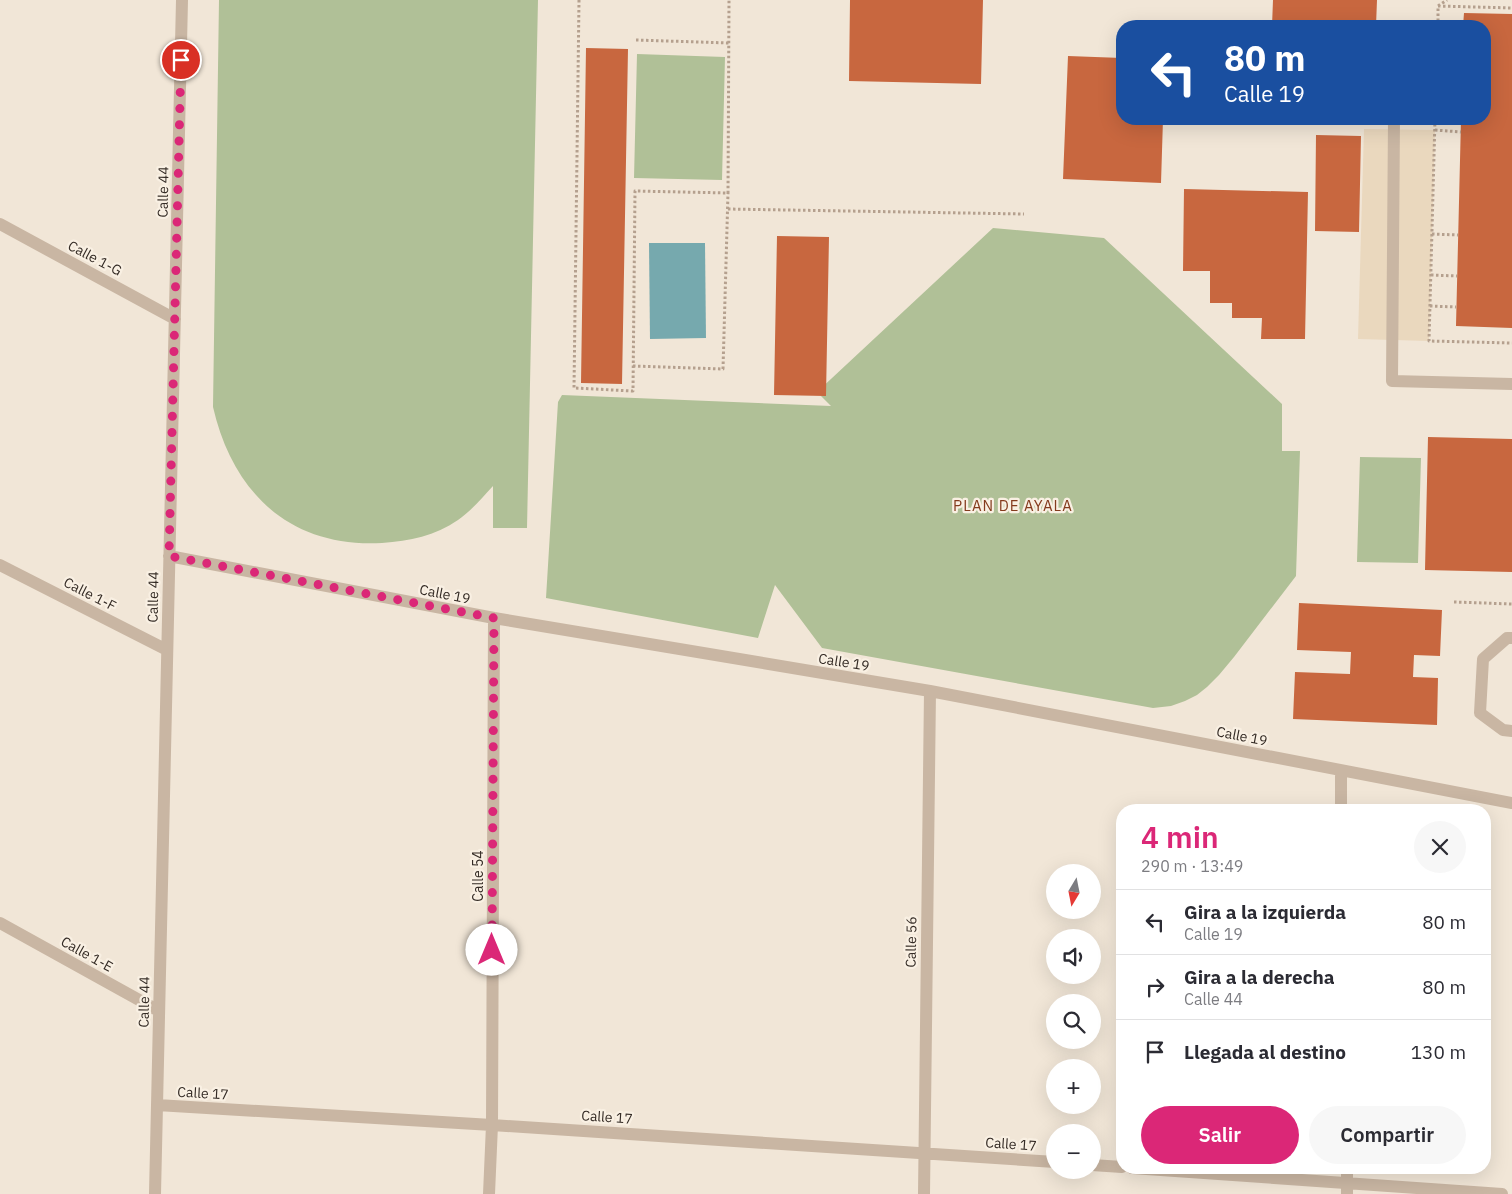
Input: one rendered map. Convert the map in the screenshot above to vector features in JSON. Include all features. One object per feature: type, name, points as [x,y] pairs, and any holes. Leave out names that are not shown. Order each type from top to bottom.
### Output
[{"type":"street","name":"Calle 44","points":[[155,1194],[182,0]]},
{"type":"street","points":[[1394,125],[1392,381],[1512,384]]},
{"type":"street","name":"Calle 1-G","points":[[0,224],[175,318]]},
{"type":"street","name":"Calle 19","points":[[169,556],[494,618],[930,691],[1512,803]]},
{"type":"street","name":"Calle 1-F","points":[[0,565],[167,650]]},
{"type":"street","name":"Calle 54","points":[[489,1194],[492,1125],[494,618]]},
{"type":"street","points":[[1512,638],[1507,638],[1483,659],[1480,713],[1503,730],[1512,731]]},
{"type":"street","name":"Calle 56","points":[[924,1194],[923,1152],[930,691]]},
{"type":"street","points":[[1340,771],[1341,804]]},
{"type":"street","name":"Calle 1-E","points":[[0,923],[159,1011]]},
{"type":"street","name":"Calle 17","points":[[157,1105],[923,1152],[1046,1161]]},
{"type":"street","points":[[1101,1166],[1116,1167]]},
{"type":"street","points":[[1196,1174],[1347,1188],[1502,1194]]},
{"type":"street","points":[[1347,1174],[1347,1188]]},
{"type":"path","points":[[579,0],[574,388],[633,391],[634,191],[728,193]]},
{"type":"path","points":[[633,366],[723,369],[728,209],[730,0]]},
{"type":"path","points":[[1438,6],[1447,0]]},
{"type":"path","points":[[1438,6],[1512,8]]},
{"type":"path","points":[[1438,6],[1438,20]]},
{"type":"path","points":[[636,40],[729,43]]},
{"type":"path","points":[[1435,125],[1429,341],[1512,343]]},
{"type":"path","points":[[1435,130],[1461,132]]},
{"type":"path","points":[[728,209],[1024,214]]},
{"type":"path","points":[[1432,234],[1458,234]]},
{"type":"path","points":[[1431,275],[1457,276]]},
{"type":"path","points":[[1430,306],[1456,307]]},
{"type":"path","points":[[1454,602],[1512,604]]},
{"type":"green space","points":[[219,0],[538,0],[527,528],[493,528],[493,486],[458,520],[449,526],[422,537],[382,543],[349,542],[320,536],[294,525],[271,509],[251,490],[235,466],[222,438],[213,407]]},
{"type":"green space","points":[[637,54],[725,57],[722,180],[634,178]]},
{"type":"green space","points":[[993,228],[1104,238],[1282,404],[1282,451],[1300,451],[1296,576],[1234,657],[1207,687],[1185,701],[1171,706],[1153,708],[822,648],[775,585],[758,638],[546,598],[558,402],[562,395],[831,406],[817,392]]},
{"type":"green space","points":[[1360,457],[1421,458],[1418,563],[1357,562]]},
{"type":"shaded area","points":[[1364,129],[1435,130],[1429,341],[1358,339]]},
{"type":"water","points":[[649,243],[705,243],[706,338],[650,339]]},
{"type":"building","points":[[850,0],[983,0],[981,84],[849,81]]},
{"type":"building","points":[[1273,0],[1377,0],[1376,20],[1272,20]]},
{"type":"building","points":[[1464,13],[1512,14],[1512,328],[1456,326],[1461,125],[1491,125],[1491,20],[1463,20]]},
{"type":"building","points":[[586,48],[628,49],[622,384],[581,383]]},
{"type":"building","points":[[1068,56],[1116,58],[1116,125],[1163,125],[1161,183],[1063,179]]},
{"type":"building","points":[[1316,135],[1361,136],[1359,232],[1315,231]]},
{"type":"building","points":[[1184,189],[1308,192],[1305,339],[1261,339],[1262,318],[1232,318],[1232,303],[1210,303],[1210,271],[1183,271]]},
{"type":"building","points":[[777,236],[829,237],[826,396],[774,395]]},
{"type":"building","points":[[1428,437],[1512,439],[1512,572],[1425,570]]},
{"type":"building","points":[[1299,603],[1442,610],[1440,656],[1414,655],[1413,677],[1438,678],[1437,725],[1293,719],[1295,672],[1350,674],[1351,652],[1297,650]]},
{"type":"district","name":"PLAN DE AYALA","points":[[1013,505]]},
{"type":"route","points":[[181,60],[169,556],[494,618],[492,950]]}]
